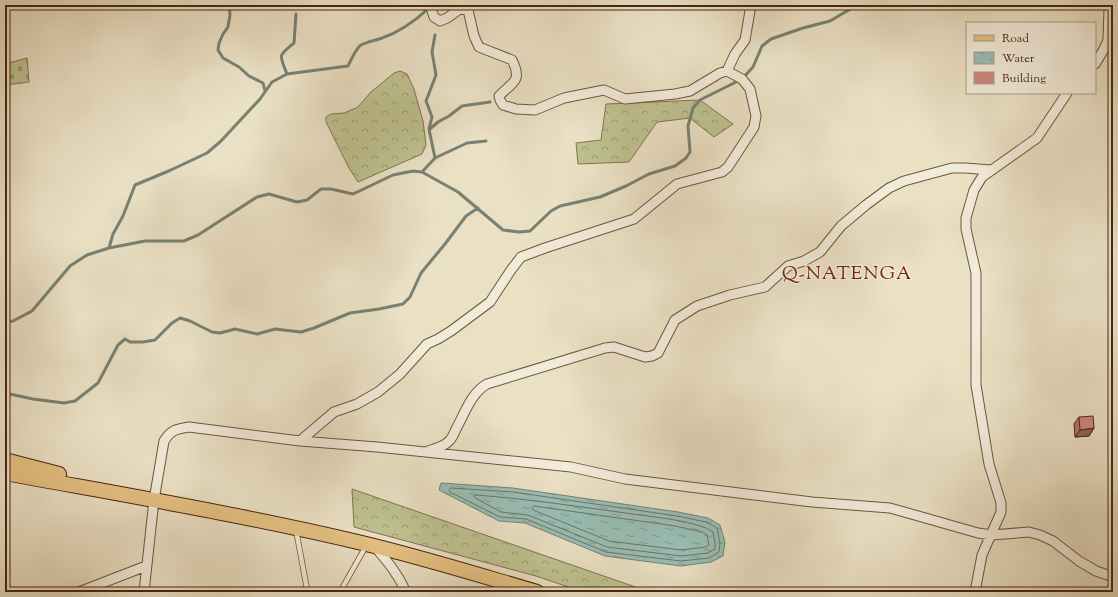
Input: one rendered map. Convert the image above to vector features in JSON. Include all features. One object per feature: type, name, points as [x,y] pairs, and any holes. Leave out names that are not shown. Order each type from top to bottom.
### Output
[{"type":"main road","points":[[5,460],[154,500]]},
{"type":"main road","points":[[5,473],[296,528],[371,545],[419,558],[512,589],[537,592]]},
{"type":"street","points":[[300,441],[334,412],[357,404],[378,392],[400,374],[427,344],[452,331],[490,302],[521,257],[634,219],[677,184],[722,172],[728,167],[754,127],[756,116],[750,89],[742,79],[727,71],[720,72],[690,91],[675,94],[625,99],[604,90],[564,98],[534,110],[516,109],[504,105],[499,96],[514,82],[517,75],[516,67],[512,60],[479,48],[474,36],[468,10],[460,9],[440,21],[434,17],[430,5]]},
{"type":"street","points":[[727,71],[735,54],[745,40],[752,5]]},
{"type":"street","points":[[1096,62],[1108,40],[1109,9],[1111,5]]},
{"type":"street","points":[[975,592],[982,555],[1002,512],[1001,503],[989,464],[976,385],[976,273],[966,228],[966,218],[974,190],[982,177],[1037,138],[1066,94]]},
{"type":"street","points":[[427,452],[447,443],[474,395],[481,387],[487,384],[605,348],[614,347],[645,357],[652,356],[658,353],[675,320],[697,306],[765,287],[788,266],[804,261],[820,252],[841,226],[889,188],[904,181],[952,168],[992,170]]},
{"type":"street","points":[[144,592],[154,500],[164,441],[169,434],[177,428],[189,427],[300,441],[377,447],[571,467],[625,479],[797,500],[890,508],[978,533],[992,535],[1029,532],[1040,535],[1053,541],[1079,561],[1096,571],[1113,577]]},
{"type":"street","points":[[371,545],[394,569],[406,592]]},
{"type":"street","points":[[80,592],[146,566]]},
{"type":"lane","points":[[296,528],[307,589],[309,592]]},
{"type":"lane","points":[[340,592],[371,545]]},
{"type":"green space","points":[[27,58],[29,82],[5,85],[5,64]]},
{"type":"green space","points":[[400,71],[407,74],[414,89],[423,121],[426,145],[422,154],[358,182],[349,168],[326,122],[326,117],[331,114],[344,113],[358,107],[371,92],[394,73]]},
{"type":"green space","points":[[700,100],[733,124],[714,137],[690,118],[657,122],[629,162],[578,164],[576,143],[601,140],[606,104]]},
{"type":"green space","points":[[352,489],[650,592],[583,592],[536,576],[354,527]]},
{"type":"water","points":[[441,483],[513,488],[678,512],[708,518],[720,525],[725,542],[723,556],[711,562],[681,566],[605,556],[525,523],[499,521],[439,490]]},
{"type":"building","points":[[1093,416],[1094,428],[1080,430],[1079,417]]},
{"type":"waterway","points":[[229,5],[230,15],[228,27],[219,43],[218,50],[223,58],[239,67],[249,76],[263,83],[265,91]]},
{"type":"waterway","points":[[5,322],[13,321],[32,311],[70,266],[87,255],[109,248],[145,241],[184,241],[198,235],[257,197],[269,194],[297,202],[307,200],[321,189],[331,189],[353,194],[393,175],[413,171],[422,172],[458,192],[503,230],[519,232],[530,231],[551,211],[560,206],[600,197],[649,174],[675,166],[686,158],[690,152],[688,126],[693,108],[700,100],[742,79],[753,67],[762,46],[771,39],[830,21],[857,5]]},
{"type":"waterway","points":[[109,248],[113,234],[123,216],[135,185],[207,153],[221,141],[260,99],[272,82],[287,74],[348,66],[355,51],[361,45],[389,36],[413,22],[429,8]]},
{"type":"waterway","points":[[287,74],[281,59],[283,53],[294,43],[296,14]]},
{"type":"waterway","points":[[422,172],[435,158],[429,129],[432,117],[426,101],[436,75],[432,52],[435,35]]},
{"type":"waterway","points":[[430,129],[462,106],[490,102]]},
{"type":"waterway","points":[[435,158],[467,143],[486,141]]},
{"type":"waterway","points":[[5,393],[33,399],[64,403],[75,401],[98,383],[118,345],[125,339],[130,342],[155,340],[172,323],[180,318],[190,321],[212,332],[220,333],[235,329],[257,334],[275,329],[301,332],[350,313],[403,304],[410,297],[421,273],[466,216],[478,208]]},
{"type":"district","name":"Q-NATENGA","points":[[847,272]]}]
